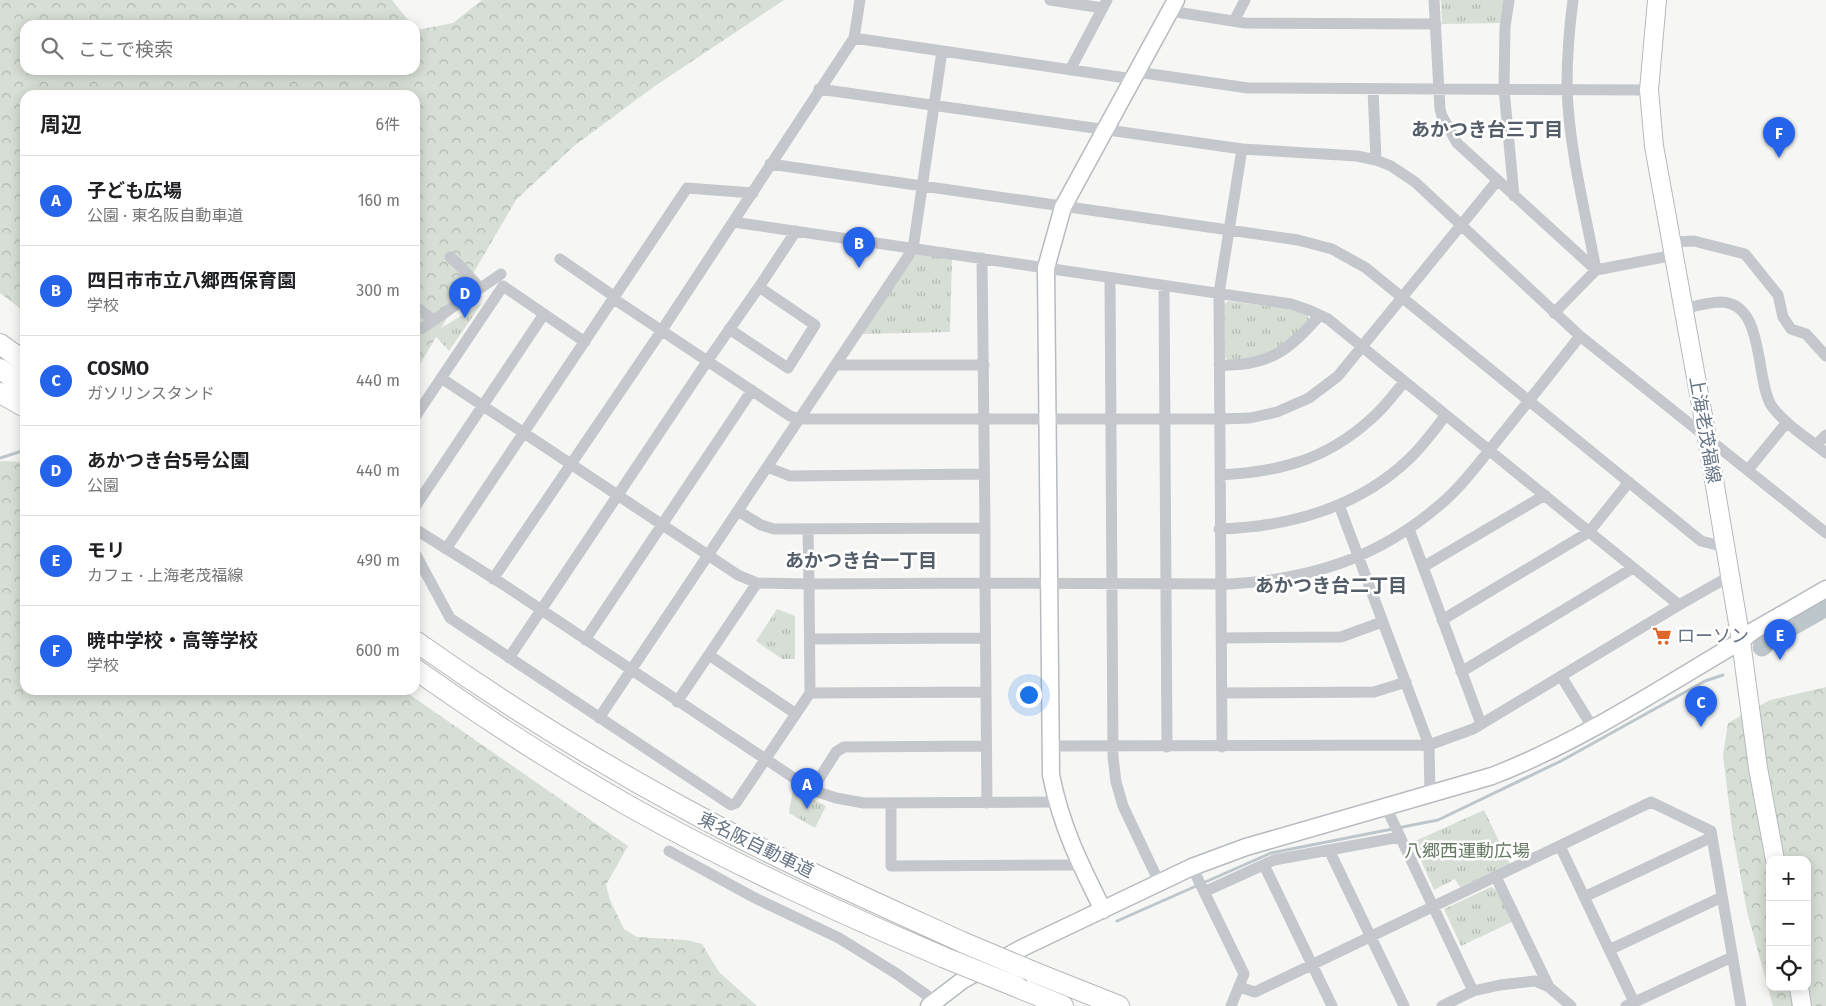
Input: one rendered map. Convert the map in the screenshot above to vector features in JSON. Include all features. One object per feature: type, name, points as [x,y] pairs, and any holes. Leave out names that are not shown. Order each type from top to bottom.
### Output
[{"type":"highway","points":[[0,344],[20,358]]},
{"type":"highway","points":[[0,369],[20,383]]},
{"type":"highway","points":[[0,393],[20,405]]},
{"type":"highway","name":"東名阪自動車道","points":[[420,644],[508,705],[598,760],[689,811],[776,855],[962,942],[1117,1005]]},
{"type":"highway","name":"東名阪自動車道","points":[[420,672],[493,723],[629,806],[778,884],[943,957],[1063,1006]]},
{"type":"main road","name":"上海老茂福線","points":[[1656,0],[1649,90],[1654,146],[1707,438],[1741,641],[1758,768],[1774,856]]},
{"type":"main road","points":[[1800,991],[1802,1006]]},
{"type":"street","points":[[493,579],[662,330],[854,38],[860,0]]},
{"type":"street","points":[[1051,0],[1105,4],[1070,70]]},
{"type":"street","points":[[1234,21],[1245,0]]},
{"type":"street","points":[[1434,0],[1442,116],[1452,135],[1457,143],[1497,181],[1596,270]]},
{"type":"street","points":[[1509,0],[1505,28],[1504,89],[1514,196]]},
{"type":"street","points":[[1572,0],[1568,41],[1568,90],[1571,129],[1596,270]]},
{"type":"street","points":[[1103,910],[1067,833],[1056,802],[1051,775],[1049,746],[1046,268],[1063,207],[1173,6],[1245,23],[1436,24]]},
{"type":"street","points":[[854,38],[1070,70],[1248,88],[1649,90]]},
{"type":"street","points":[[600,718],[913,249],[942,51]]},
{"type":"street","points":[[819,89],[1242,149],[1357,156],[1376,160],[1403,173],[1415,182],[1580,336],[1826,533]]},
{"type":"street","points":[[1373,89],[1376,160]]},
{"type":"street","points":[[1222,747],[1219,528],[1219,293],[1242,149]]},
{"type":"street","points":[[770,164],[1310,242],[1332,249],[1366,268],[1701,541],[1725,547]]},
{"type":"street","points":[[560,259],[614,298],[790,416],[800,419],[1165,420],[1263,416],[1301,402],[1338,376],[1497,181]]},
{"type":"street","points":[[446,549],[687,188],[752,193]]},
{"type":"street","points":[[733,222],[1291,304],[1320,315],[1679,605]]},
{"type":"street","points":[[508,658],[796,231]]},
{"type":"street","points":[[1554,313],[1596,270],[1694,241],[1745,254],[1778,295],[1784,317],[1791,329],[1806,334],[1826,356]]},
{"type":"street","points":[[450,257],[492,302]]},
{"type":"street","points":[[982,258],[987,803]]},
{"type":"street","points":[[421,329],[501,274]]},
{"type":"street","points":[[1110,278],[1113,746],[1116,782],[1123,806],[1159,882]]},
{"type":"street","points":[[420,410],[503,286],[585,342]]},
{"type":"street","points":[[1164,286],[1168,747]]},
{"type":"street","points":[[729,329],[788,368],[815,325],[760,287]]},
{"type":"street","points":[[1683,309],[1723,302],[1736,306],[1742,311],[1748,318],[1754,333],[1767,395],[1776,411],[1826,453]]},
{"type":"street","points":[[420,310],[433,320]]},
{"type":"street","points":[[420,499],[544,314]]},
{"type":"street","points":[[1219,365],[1260,361],[1281,352],[1295,342],[1320,315]]},
{"type":"street","points":[[441,378],[738,575],[757,583],[1048,584],[1260,582],[1323,570],[1388,543],[1409,529],[1451,495],[1580,336]]},
{"type":"street","points":[[837,365],[984,365]]},
{"type":"street","points":[[1220,475],[1266,472],[1311,458],[1341,442],[1360,428],[1383,407],[1404,382]]},
{"type":"street","points":[[585,640],[752,390]]},
{"type":"street","points":[[1219,528],[1248,528],[1284,522],[1318,514],[1339,505],[1370,489],[1397,469],[1420,447],[1446,415]]},
{"type":"street","points":[[1748,470],[1787,422]]},
{"type":"street","points":[[1816,445],[1826,435]]},
{"type":"street","points":[[767,467],[790,476],[984,474]]},
{"type":"street","points":[[1442,620],[1589,532],[1629,482]]},
{"type":"street","points":[[1423,567],[1545,495]]},
{"type":"street","points":[[1339,505],[1429,745],[1430,794]]},
{"type":"street","points":[[738,511],[774,529],[985,528]]},
{"type":"street","points":[[420,562],[450,618],[730,805],[736,803],[810,693],[808,529]]},
{"type":"street","points":[[1409,529],[1481,724]]},
{"type":"street","points":[[420,532],[812,790],[852,801],[890,803],[1056,802]]},
{"type":"street","points":[[1461,672],[1633,568]]},
{"type":"street","points":[[1049,746],[1429,745],[1481,724],[1730,576]]},
{"type":"street","points":[[677,702],[757,583]]},
{"type":"street","points":[[1199,882],[1246,846],[1492,776],[1526,763],[1593,728],[1826,589]]},
{"type":"street","points":[[1221,638],[1346,636],[1382,622]]},
{"type":"street","points":[[810,639],[985,638]]},
{"type":"street","points":[[709,655],[796,714]]},
{"type":"street","points":[[1561,676],[1593,728]]},
{"type":"street","points":[[1222,692],[1374,692],[1406,682]]},
{"type":"street","points":[[810,693],[986,692]]},
{"type":"street","points":[[812,790],[836,752],[844,747],[986,746]]},
{"type":"street","points":[[1239,987],[1255,992],[1651,802],[1712,830],[1741,1006]]},
{"type":"street","points":[[890,803],[891,866],[1081,865]]},
{"type":"street","points":[[1386,807],[1473,991]]},
{"type":"street","points":[[670,851],[753,897],[839,938],[897,974],[932,1003],[963,980],[1078,920],[1103,910],[1159,882],[1199,882],[1264,865],[1274,860],[1329,850],[1397,831]]},
{"type":"street","points":[[1584,897],[1712,837]]},
{"type":"street","points":[[1560,846],[1609,950],[1630,1004],[1732,957]]},
{"type":"street","points":[[1329,850],[1404,1006]]},
{"type":"street","points":[[1264,865],[1332,1006]]},
{"type":"street","points":[[1496,876],[1549,988]]},
{"type":"street","points":[[1199,882],[1244,974],[1230,1006]]},
{"type":"street","points":[[1609,950],[1722,897]]},
{"type":"street","points":[[1442,1006],[1473,991],[1500,985],[1535,981],[1549,988],[1571,1006]]},
{"type":"green space","points":[[0,0],[392,0],[408,20],[20,20],[20,75],[420,75],[420,29],[453,23],[482,0],[784,0],[655,86],[574,146],[516,200],[420,364],[420,90],[20,90],[20,308],[0,293]]},
{"type":"green space","points":[[1441,0],[1504,0],[1502,23],[1442,24]]},
{"type":"green space","points":[[918,253],[952,259],[950,332],[862,334],[914,257]]},
{"type":"green space","points":[[1228,301],[1285,308],[1307,315],[1310,321],[1287,343],[1265,356],[1228,361],[1225,357],[1224,304]]},
{"type":"green space","points":[[482,303],[449,351],[433,333]]},
{"type":"green space","points":[[0,462],[20,462],[20,695],[410,695],[628,846],[606,885],[610,900],[624,929],[637,937],[686,940],[702,944],[719,972],[757,1006],[0,1006]]},
{"type":"green space","points":[[777,609],[795,616],[795,659],[782,659],[756,641]]},
{"type":"green space","points":[[1826,687],[1826,1006],[1773,1006],[1769,991],[1811,991],[1811,856],[1766,856],[1766,981],[1747,912],[1732,829],[1723,755],[1728,723],[1770,700]]},
{"type":"green space","points":[[793,789],[826,806],[815,828],[789,813]]},
{"type":"green space","name":"八郷西運動広場","points":[[1484,810],[1510,864],[1460,887],[1455,879],[1434,890],[1413,842]]},
{"type":"green space","points":[[1491,887],[1497,890],[1512,922],[1461,946],[1444,909]]},
{"type":"waterway","points":[[0,458],[20,452]]},
{"type":"waterway","points":[[1762,647],[1770,639],[1826,607]]},
{"type":"waterway","points":[[1117,921],[1271,853],[1438,820],[1561,761],[1705,681],[1723,675]]},
{"type":"place","name":"暁中学校・高等学校","points":[[1779,158]]},
{"type":"place","name":"四日市市立八郷西保育園","points":[[859,268]]},
{"type":"place","name":"あかつき台5号公園","points":[[465,318]]},
{"type":"place","name":"ローソン","points":[[1662,636]]},
{"type":"place","name":"モリ","points":[[1780,660]]},
{"type":"place","name":"COSMO","points":[[1701,727]]},
{"type":"place","name":"子ども広場","points":[[807,809]]},
{"type":"district","name":"あかつき台三丁目","points":[[1487,129]]},
{"type":"district","name":"あかつき台一丁目","points":[[861,560]]},
{"type":"district","name":"あかつき台二丁目","points":[[1331,585]]}]
